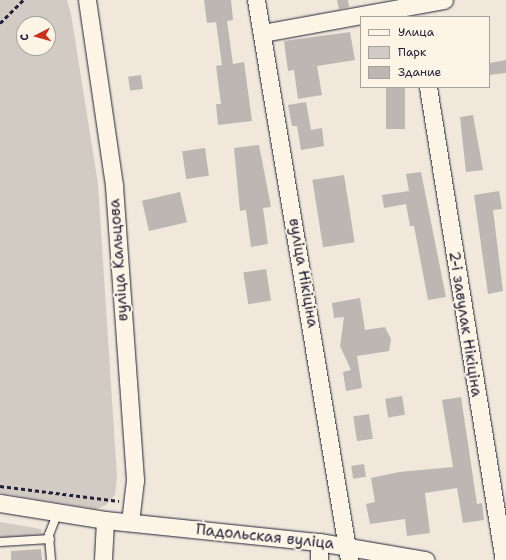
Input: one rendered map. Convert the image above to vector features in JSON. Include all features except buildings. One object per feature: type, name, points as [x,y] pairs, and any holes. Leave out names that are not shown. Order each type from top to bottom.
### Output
[{"type":"street","name":"вуліца Кальцова","points":[[87,0],[114,186],[134,503],[130,522]]},
{"type":"street","name":"вуліца Нікіціна","points":[[256,0],[349,553]]},
{"type":"street","points":[[363,16],[417,7],[444,0]]},
{"type":"street","points":[[262,33],[360,17]]},
{"type":"street","name":"2-і завулак Нікіціна","points":[[428,88],[504,560]]},
{"type":"street","name":"Падольская вуліца","points":[[0,503],[105,520],[319,542],[349,553],[425,560]]},
{"type":"street","points":[[103,560],[105,520]]},
{"type":"street","points":[[319,542],[319,560]]},
{"type":"lane","points":[[51,560],[50,539],[58,512]]},
{"type":"lane","points":[[0,542],[50,539]]},
{"type":"path","points":[[0,22],[23,0]]},
{"type":"path","points":[[0,486],[134,503]]},
{"type":"green space","points":[[0,0],[67,0],[71,14],[98,184],[117,477],[115,495],[106,505],[96,509],[0,493]]},
{"type":"green space","points":[[0,522],[41,529],[42,536],[0,538]]}]
